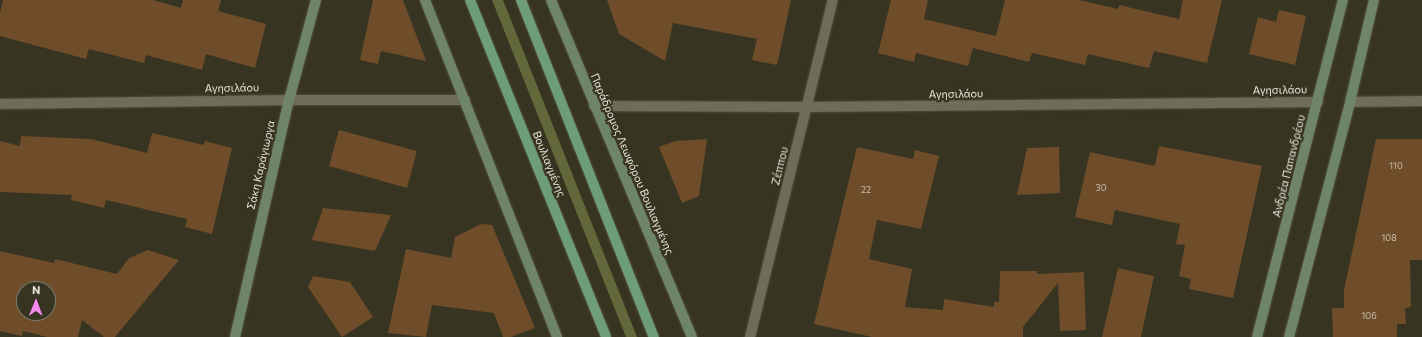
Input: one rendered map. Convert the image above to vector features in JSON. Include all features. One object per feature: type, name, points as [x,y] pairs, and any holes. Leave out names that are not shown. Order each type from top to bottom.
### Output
[{"type":"main road","name":"Βουλιαγμένης","points":[[470,0],[606,337]]},
{"type":"main road","points":[[521,0],[654,337]]},
{"type":"street","name":"Σάκη Καράγιωργα","points":[[235,337],[289,100],[316,0]]},
{"type":"street","points":[[425,0],[557,337]]},
{"type":"street","name":"Παράδρομος Λεωφόρου Βουλιαγμένης","points":[[551,0],[594,106],[692,337]]},
{"type":"street","name":"Ζέππου","points":[[750,337],[833,0]]},
{"type":"street","name":"Ανδρέα Παπανδρέου","points":[[1257,337],[1343,0]]},
{"type":"street","points":[[1289,337],[1350,102],[1374,0]]},
{"type":"street","name":"Αγησιλάου","points":[[0,104],[289,100],[465,100]]},
{"type":"street","points":[[1350,102],[1422,101]]},
{"type":"street","name":"Αγησιλάου","points":[[594,106],[807,107],[1318,102]]},
{"type":"green space","points":[[492,0],[503,0],[637,337],[626,337]]},
{"type":"building","points":[[3,0],[153,0],[181,8],[183,0],[221,0],[218,11],[266,24],[255,68],[206,54],[202,70],[146,55],[144,63],[89,49],[86,59],[0,36],[0,13]]},
{"type":"building","points":[[373,0],[403,0],[426,61],[381,51],[378,64],[360,60]]},
{"type":"building","points":[[607,0],[791,0],[777,65],[752,60],[757,39],[673,23],[665,61],[619,34]]},
{"type":"building","points":[[891,0],[928,0],[924,19],[996,36],[1005,0],[1079,0],[1118,9],[1119,5],[1179,19],[1183,0],[1222,0],[1207,63],[1154,51],[1149,68],[1088,54],[1085,65],[1032,53],[1029,62],[973,48],[968,66],[916,53],[914,62],[878,53]]},
{"type":"building","points":[[1279,10],[1306,16],[1295,65],[1249,54],[1258,17],[1276,22]]},
{"type":"building","points":[[339,130],[417,151],[407,188],[329,166]]},
{"type":"building","points":[[152,133],[204,145],[205,141],[232,148],[212,234],[185,227],[187,219],[106,200],[104,208],[71,200],[72,195],[0,192],[0,141],[20,146],[21,136],[91,139],[147,153]]},
{"type":"building","points":[[707,139],[699,196],[682,203],[659,147],[675,141]]},
{"type":"building","points":[[1376,139],[1422,139],[1422,260],[1410,260],[1411,307],[1405,308],[1406,324],[1397,324],[1397,337],[1333,337],[1332,308],[1344,308],[1344,290]]},
{"type":"building","points":[[1159,146],[1262,166],[1233,298],[1189,289],[1191,279],[1179,276],[1185,245],[1176,244],[1180,224],[1115,210],[1112,225],[1075,217],[1090,152],[1155,166]]},
{"type":"building","points":[[857,147],[913,159],[915,150],[939,156],[921,229],[877,220],[869,259],[912,269],[905,307],[943,310],[944,299],[994,307],[994,302],[999,302],[1000,271],[1037,271],[1037,274],[1084,272],[1086,330],[1060,331],[1058,283],[1023,327],[1023,337],[872,337],[814,324]]},
{"type":"building","points":[[1059,147],[1060,193],[1017,195],[1027,148]]},
{"type":"building","points":[[323,208],[391,215],[375,251],[312,240]]},
{"type":"building","points":[[481,224],[492,225],[535,328],[511,337],[503,337],[494,313],[432,305],[426,337],[388,333],[406,249],[451,258],[455,237]]},
{"type":"building","points":[[148,250],[179,260],[115,337],[104,337],[82,320],[78,337],[47,337],[23,331],[22,336],[0,331],[0,251],[54,263],[55,259],[117,274],[129,258]]},
{"type":"building","points":[[1118,268],[1154,276],[1141,337],[1102,337]]},
{"type":"building","points":[[313,276],[350,282],[373,317],[342,337],[308,287]]}]
